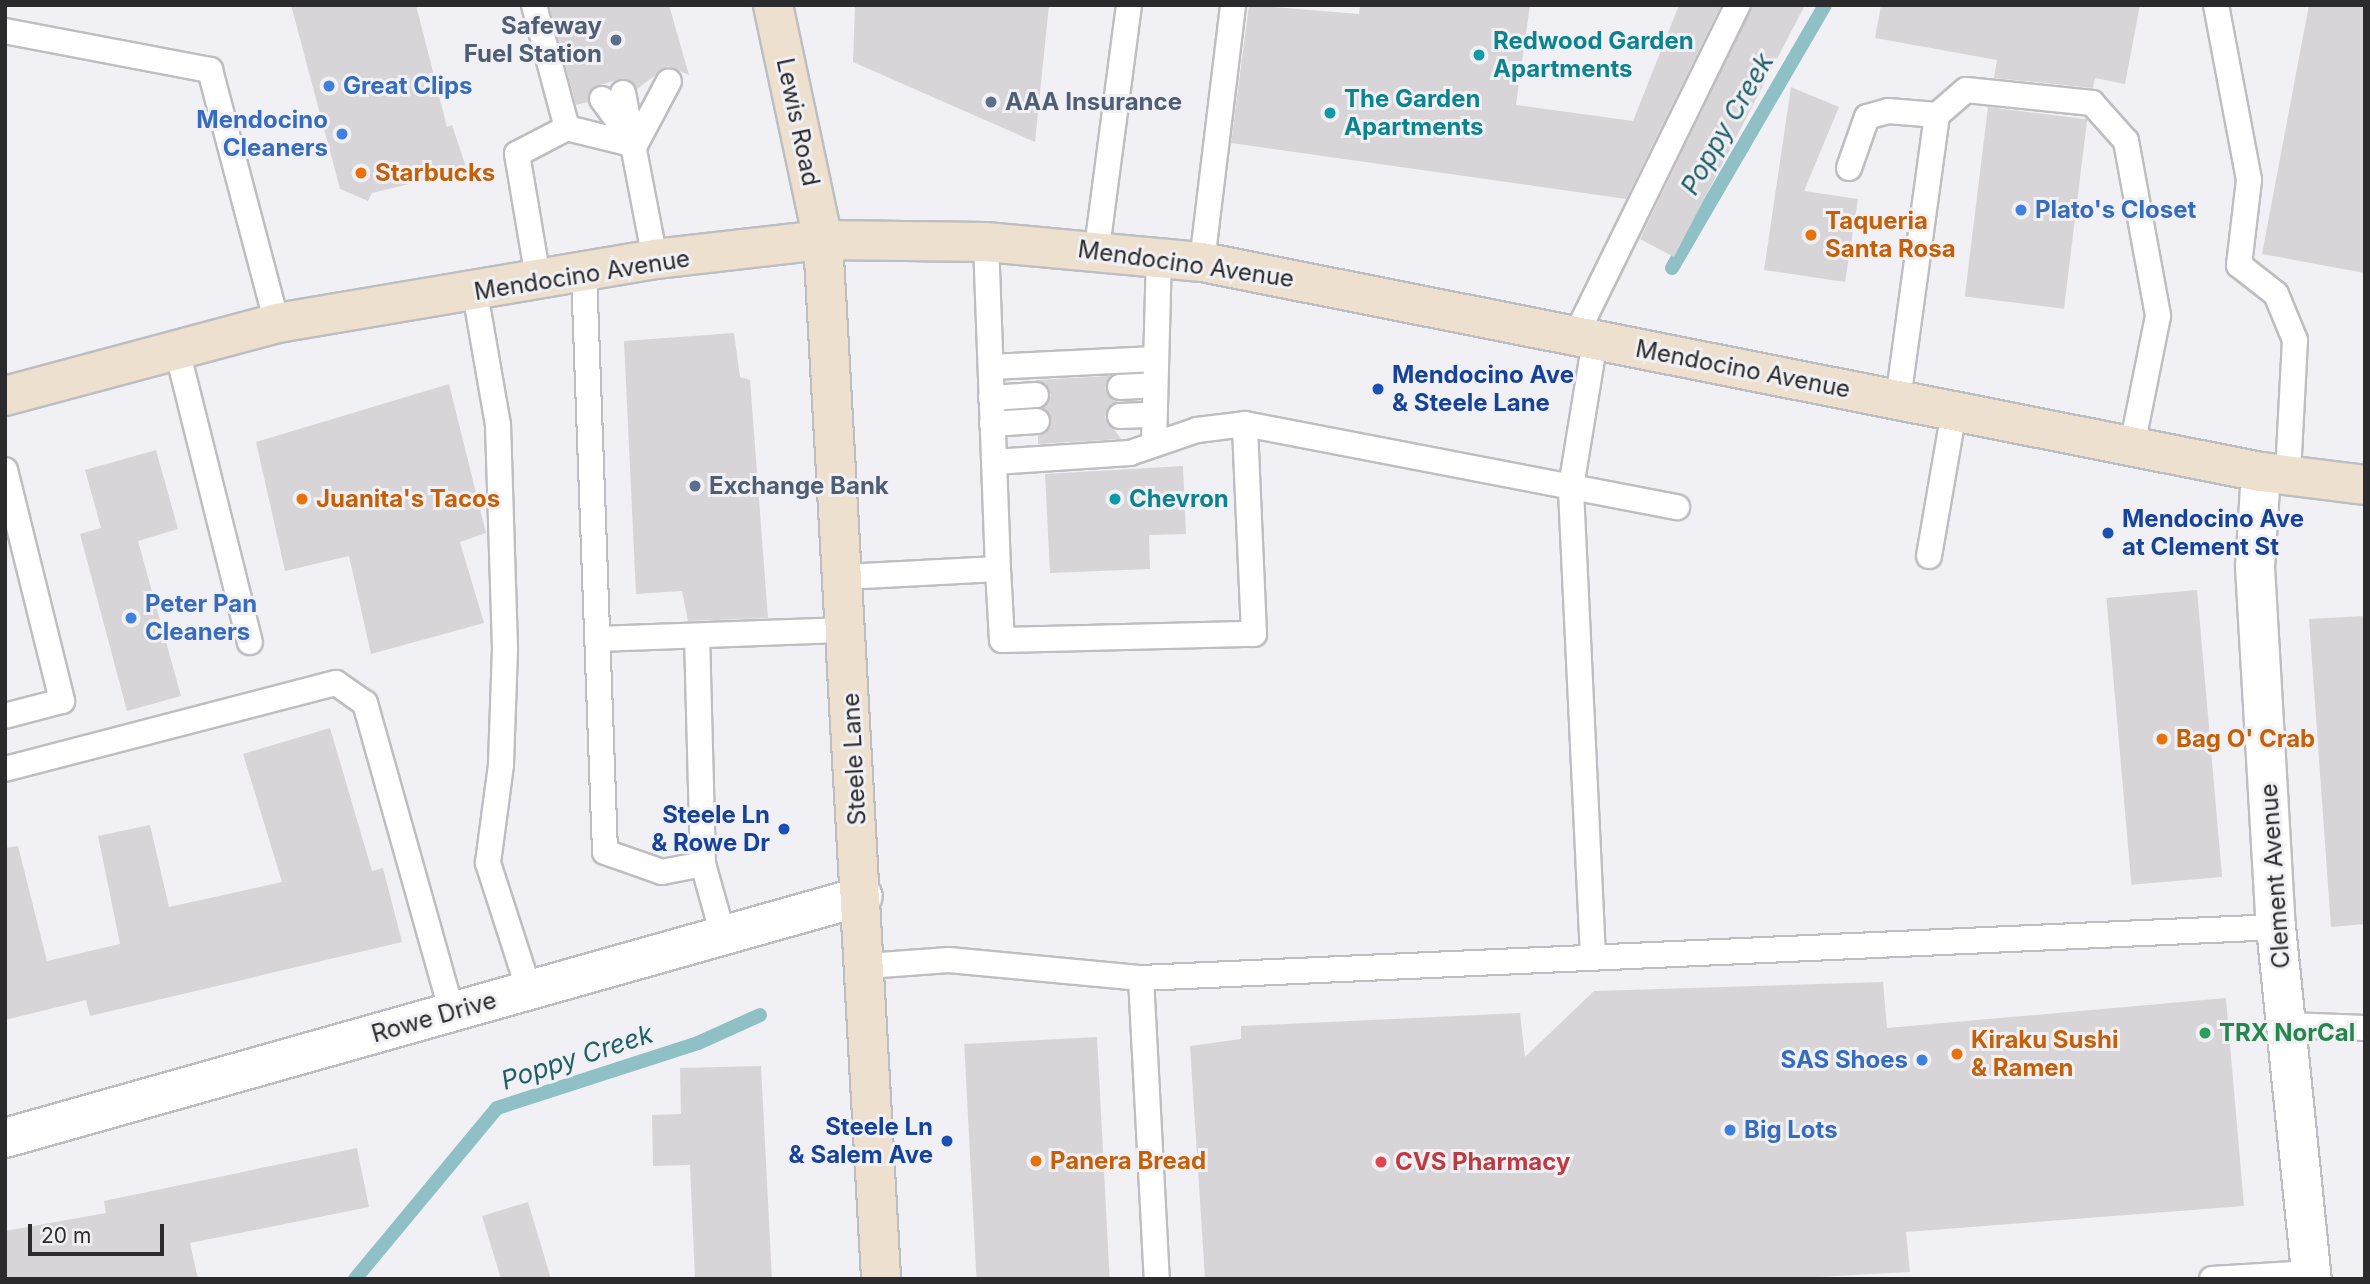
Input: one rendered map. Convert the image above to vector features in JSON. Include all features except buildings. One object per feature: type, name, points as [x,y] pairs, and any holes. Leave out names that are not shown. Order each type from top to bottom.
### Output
[{"type":"main road","name":"Lewis Road","points":[[773,5],[823,240]]},
{"type":"main road","name":"Mendocino Avenue","points":[[5,396],[277,323],[475,293],[538,278],[584,273],[655,259],[823,240],[986,242],[1097,248],[1202,262],[2132,446],[2274,473],[2365,485]]},
{"type":"main road","name":"Steele Lane","points":[[823,240],[867,966],[881,1279]]},
{"type":"street","name":"Clement Avenue","points":[[2274,473],[2255,567],[2276,927],[2288,1025],[2311,1276]]},
{"type":"street","name":"Rowe Drive","points":[[5,1138],[863,896]]},
{"type":"lane","points":[[534,5],[567,128]]},
{"type":"lane","points":[[1097,248],[1129,5]]},
{"type":"lane","points":[[1202,262],[1233,5]]},
{"type":"lane","points":[[1593,957],[1571,487],[1586,337],[1738,5]]},
{"type":"lane","points":[[2216,5],[2249,180],[2239,265],[2276,293],[2295,340],[2274,473]]},
{"type":"lane","points":[[5,31],[210,70],[277,323]]},
{"type":"lane","points":[[635,145],[635,90],[635,145],[655,259]]},
{"type":"lane","points":[[1898,400],[1937,115],[1966,90],[2092,103],[2126,141],[2158,316],[2132,446]]},
{"type":"lane","points":[[1849,168],[1867,117],[1888,111],[1937,115]]},
{"type":"lane","points":[[538,278],[517,154],[567,128],[635,145]]},
{"type":"lane","points":[[986,242],[1002,640],[1254,634],[1245,424]]},
{"type":"lane","points":[[1154,444],[1159,257]]},
{"type":"lane","points":[[584,273],[605,852],[662,872],[703,864]]},
{"type":"lane","points":[[475,293],[498,425],[505,649],[501,765],[488,863],[529,990]]},
{"type":"lane","points":[[177,350],[250,642]]},
{"type":"lane","points":[[991,368],[1155,359]]},
{"type":"lane","points":[[1120,387],[1154,385]]},
{"type":"lane","points":[[991,398],[1036,395]]},
{"type":"lane","points":[[1929,556],[1954,411]]},
{"type":"lane","points":[[1120,416],[1153,415]]},
{"type":"lane","points":[[992,424],[1037,421]]},
{"type":"lane","points":[[994,462],[1130,453],[1154,444],[1245,424],[1677,507]]},
{"type":"lane","points":[[5,470],[12,524],[62,701],[5,716]]},
{"type":"lane","points":[[844,577],[998,569]]},
{"type":"lane","points":[[598,639],[847,630]]},
{"type":"lane","points":[[697,637],[703,864],[723,935]]},
{"type":"lane","points":[[5,769],[336,683],[365,703],[452,1012]]},
{"type":"lane","points":[[867,966],[949,960],[1142,978],[2276,927]]},
{"type":"lane","points":[[1142,978],[1157,1279]]},
{"type":"lane","points":[[2288,1025],[2365,1028]]},
{"type":"lane","points":[[2212,1279],[2311,1276]]},
{"type":"waterway","name":"Poppy Creek","points":[[1672,268],[1825,5]]},
{"type":"waterway","name":"Poppy Creek","points":[[355,1279],[497,1108],[698,1043],[760,1015]]},
{"type":"place","name":"Safeway Fuel Station","points":[[616,40]]},
{"type":"place","name":"Redwood Garden Apartments","points":[[1479,55]]},
{"type":"place","name":"Great Clips","points":[[329,86]]},
{"type":"place","name":"AAA Insurance","points":[[991,102]]},
{"type":"place","name":"The Garden Apartments","points":[[1330,113]]},
{"type":"place","name":"Mendocino Cleaners","points":[[342,134]]},
{"type":"place","name":"Starbucks","points":[[361,173]]},
{"type":"place","name":"Plato's Closet","points":[[2021,210]]},
{"type":"place","name":"Taqueria Santa Rosa","points":[[1811,235]]},
{"type":"place","name":"Mendocino Ave & Steele Lane","points":[[1378,389]]},
{"type":"place","name":"Exchange Bank","points":[[695,486]]},
{"type":"place","name":"Juanita's Tacos","points":[[302,499]]},
{"type":"place","name":"Chevron","points":[[1115,499]]},
{"type":"place","name":"Mendocino Ave at Clement St","points":[[2108,533]]},
{"type":"place","name":"Peter Pan Cleaners","points":[[131,618]]},
{"type":"place","name":"Bag O' Crab","points":[[2162,739]]},
{"type":"place","name":"Steele Ln & Rowe Dr","points":[[784,829]]},
{"type":"place","name":"TRX NorCal","points":[[2205,1033]]},
{"type":"place","name":"Kiraku Sushi & Ramen","points":[[1957,1054]]},
{"type":"place","name":"SAS Shoes","points":[[1922,1060]]},
{"type":"place","name":"Big Lots","points":[[1730,1130]]},
{"type":"place","name":"Steele Ln & Salem Ave","points":[[947,1141]]},
{"type":"place","name":"Panera Bread","points":[[1036,1161]]},
{"type":"place","name":"CVS Pharmacy","points":[[1381,1162]]}]
